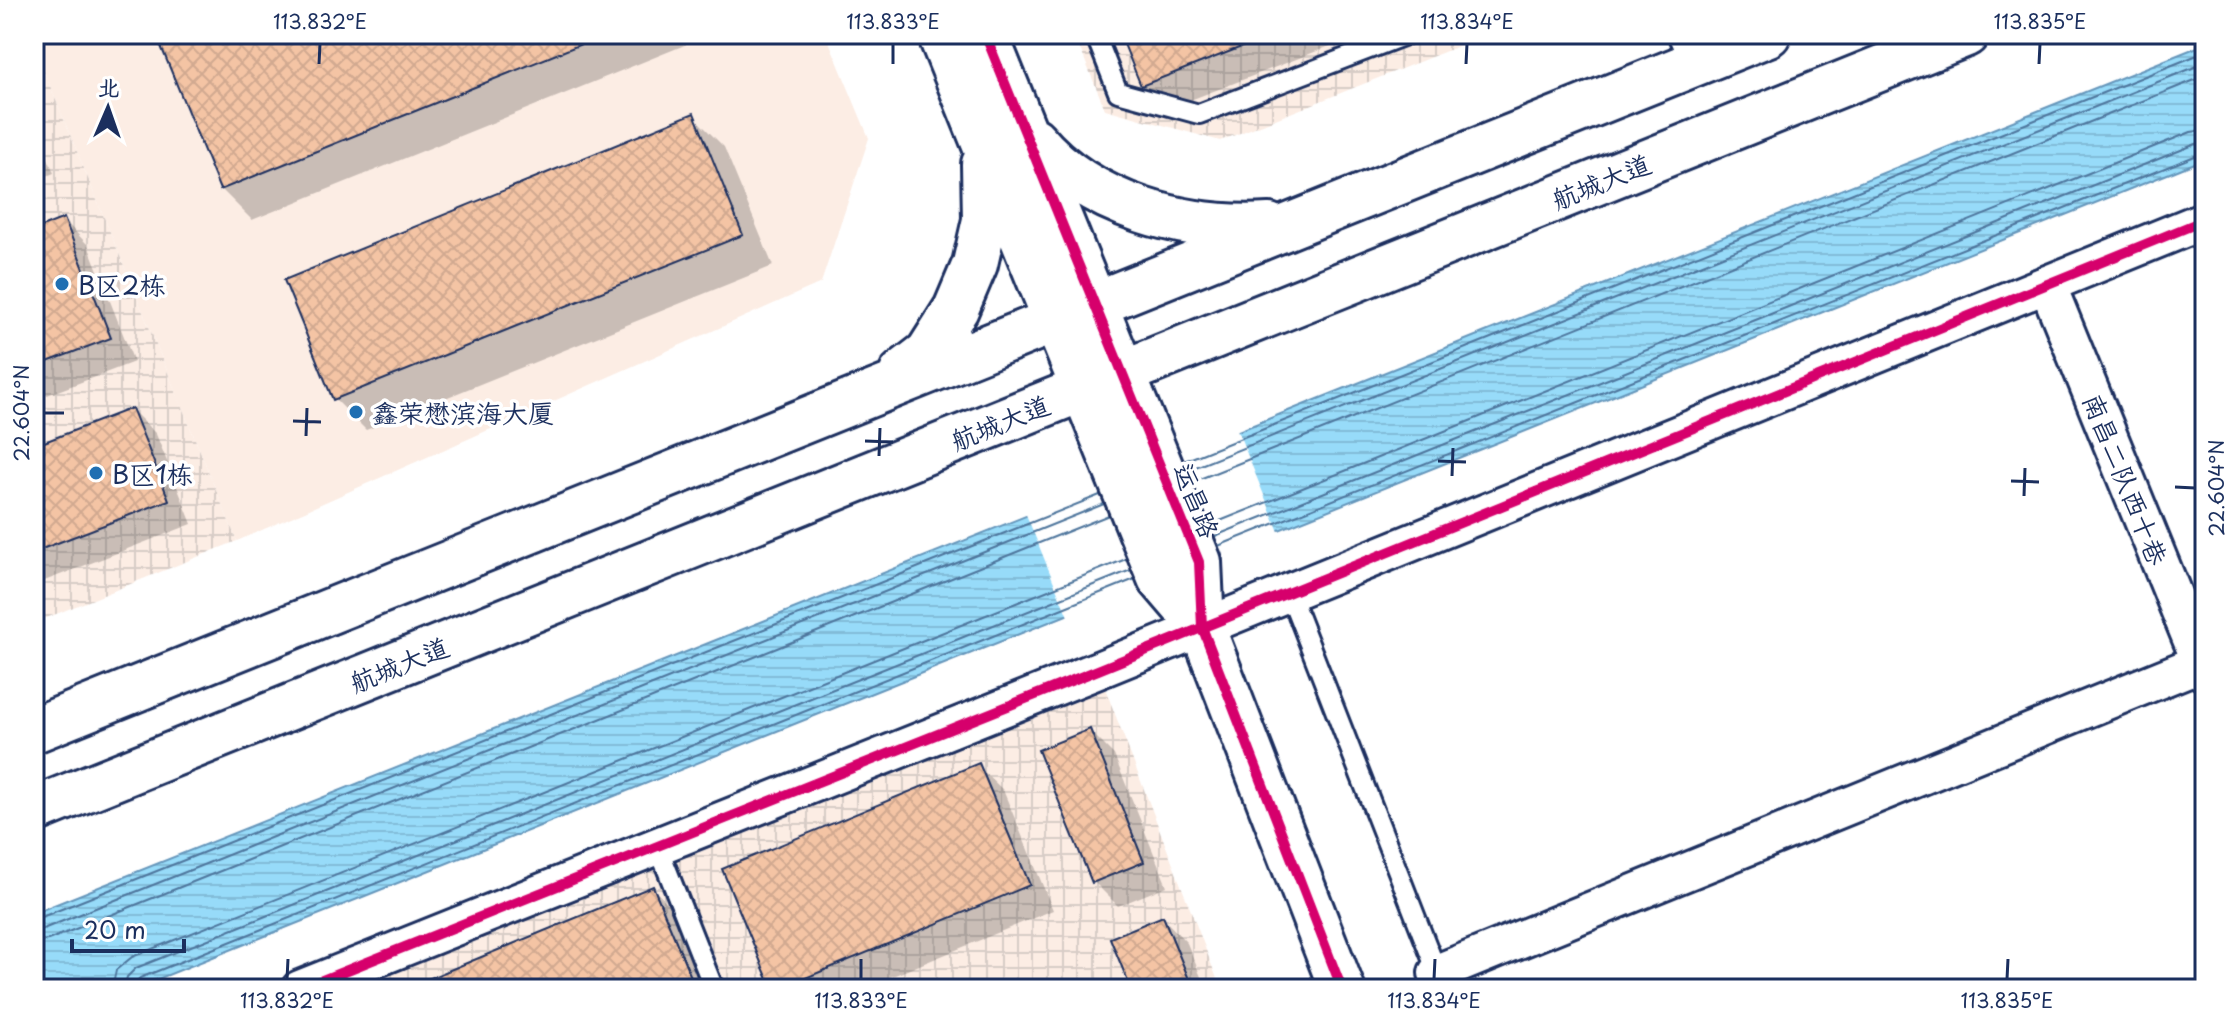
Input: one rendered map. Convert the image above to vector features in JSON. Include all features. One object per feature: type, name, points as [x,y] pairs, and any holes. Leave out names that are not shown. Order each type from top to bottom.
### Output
[{"type":"main road","points":[[940,34],[979,130],[1075,311],[1180,570],[1342,989]]},
{"type":"main road","points":[[985,34],[1023,126],[1075,311]]},
{"type":"main road","points":[[34,730],[1291,225],[1683,50],[1768,34]]},
{"type":"main road","name":"航城大道","points":[[34,810],[1966,34]]},
{"type":"main road","points":[[1023,126],[1051,161],[1090,188],[1131,207],[1186,221],[1239,228],[1291,225]]},
{"type":"main road","points":[[881,389],[928,353],[956,309],[975,264],[985,220],[986,175],[979,130]]},
{"type":"street","points":[[300,989],[2205,220]]},
{"type":"street","name":"南昌二队西十巷","points":[[2047,284],[2204,666]]},
{"type":"street","points":[[1440,981],[2204,666]]},
{"type":"lane","points":[[1095,34],[1118,92],[1199,114],[1408,34]]},
{"type":"lane","points":[[1289,592],[1440,981]]},
{"type":"lane","points":[[658,847],[714,989]]},
{"type":"shaded area","name":"鑫荣懋滨海大厦","points":[[34,34],[826,34],[869,138],[821,283],[237,541],[34,47]]},
{"type":"shaded area","points":[[1074,34],[1489,34],[1220,141],[1105,109]]},
{"type":"shaded area","points":[[34,47],[237,541],[34,623]]},
{"type":"shaded area","points":[[1098,670],[1221,989],[300,989]]},
{"type":"water","points":[[2205,44],[2205,159],[133,989],[34,989],[34,913]]},
{"type":"pier","points":[[1236,427],[1280,534],[1069,619],[1025,512]]},
{"type":"building","points":[[156,34],[606,34],[220,190]]},
{"type":"building","points":[[1120,34],[1275,34],[1141,86]]},
{"type":"building","points":[[694,113],[743,235],[333,400],[284,280]]},
{"type":"building","name":"B区2栋","points":[[64,218],[111,338],[34,367],[34,230]]},
{"type":"building","name":"B区1栋","points":[[132,408],[169,500],[34,552],[34,446]]},
{"type":"building","points":[[1090,729],[1144,862],[1092,883],[1038,750]]},
{"type":"building","points":[[979,763],[1030,885],[779,989],[772,989],[722,869]]},
{"type":"building","points":[[653,886],[696,989],[404,989]]},
{"type":"building","points":[[1163,916],[1193,989],[1131,989],[1110,938]]},
{"type":"cycle path","name":"运昌路","points":[[985,34],[1199,562],[1202,627],[1342,989]]},
{"type":"cycle path","points":[[300,989],[1098,670],[2205,220]]},
{"type":"place","name":"B区2栋","points":[[62,284]]},
{"type":"place","name":"鑫荣懋滨海大厦","points":[[356,412]]},
{"type":"place","name":"B区1栋","points":[[96,473]]}]
